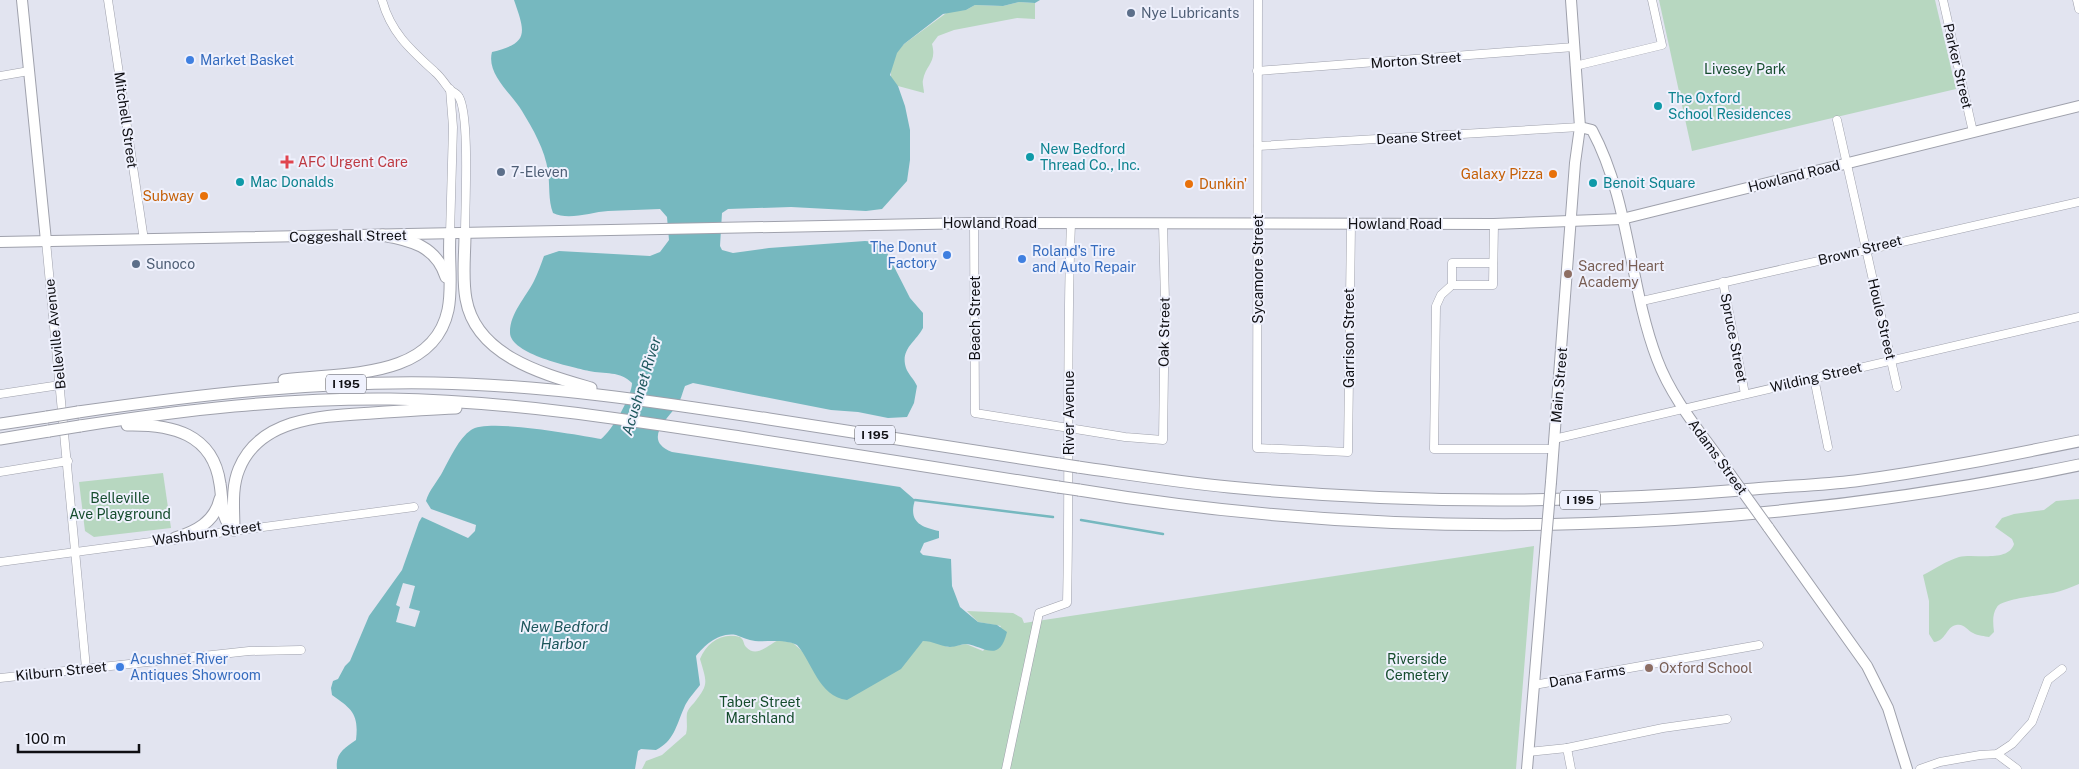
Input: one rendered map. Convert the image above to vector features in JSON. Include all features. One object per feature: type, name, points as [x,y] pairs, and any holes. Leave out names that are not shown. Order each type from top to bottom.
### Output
[{"type":"highway","points":[[194,396],[292,379],[378,369],[402,363],[423,351],[435,338],[446,316],[449,294],[450,234]]},
{"type":"highway","points":[[465,234],[466,298],[473,319],[486,337],[505,354],[528,366],[616,396]]},
{"type":"highway","points":[[382,235],[415,242],[432,251],[445,273],[449,294]]},
{"type":"highway","name":"I 195","points":[[0,424],[194,396],[313,385],[432,383],[535,388],[616,396],[1078,467],[1203,484],[1324,494],[1441,500],[1586,499],[1690,495],[1854,481],[1991,459],[2079,441]]},
{"type":"highway","name":"I 195","points":[[0,440],[21,435],[212,407],[301,401],[404,400],[538,407],[1154,502],[1292,516],[1421,523],[1531,524],[1703,517],[1840,504],[1955,488],[2079,465]]},
{"type":"highway","points":[[234,530],[234,486],[241,463],[258,442],[286,426],[327,416],[456,408],[538,407]]},
{"type":"highway","points":[[80,426],[149,425],[178,430],[192,437],[206,451],[216,466],[224,515],[234,530]]},
{"type":"highway","points":[[175,538],[195,530],[210,519],[218,508],[220,488]]},
{"type":"main road","name":"Belleville Avenue","points":[[22,0],[46,241]]},
{"type":"main road","name":"Main Street","points":[[1527,769],[1580,127],[1571,0]]},
{"type":"main road","name":"Howland Road","points":[[696,228],[974,223],[1494,224],[1572,222],[1622,218],[2079,106]]},
{"type":"main road","name":"Adams Street","points":[[1580,127],[1592,130],[1598,142],[1622,218],[1658,361],[1683,410],[1867,666],[1888,708],[1907,769]]},
{"type":"main road","name":"Coggeshall Street","points":[[0,242],[696,228]]},
{"type":"street","name":"Mitchell Street","points":[[108,0],[144,240]]},
{"type":"street","points":[[382,0],[387,19],[398,37],[458,95],[464,117],[465,234]]},
{"type":"street","name":"Sycamore Street","points":[[1258,0],[1257,448],[1348,452]]},
{"type":"street","points":[[1576,66],[1662,45],[1652,0]]},
{"type":"street","name":"Parker Street","points":[[1943,0],[1973,132]]},
{"type":"street","points":[[2077,0],[2079,9]]},
{"type":"street","name":"Morton Street","points":[[1258,71],[1574,47]]},
{"type":"street","points":[[0,76],[29,72]]},
{"type":"street","points":[[450,89],[454,127],[450,234]]},
{"type":"street","name":"Houle Street","points":[[1837,120],[1897,387]]},
{"type":"street","name":"Deane Street","points":[[1258,146],[1580,127]]},
{"type":"street","name":"Brown Street","points":[[1642,301],[1866,248],[2079,202]]},
{"type":"street","name":"Beach Street","points":[[974,223],[975,413],[1069,427]]},
{"type":"street","name":"River Avenue","points":[[1006,769],[1039,613],[1067,603],[1069,427],[1067,306],[1071,223]]},
{"type":"street","name":"Oak Street","points":[[1069,427],[1125,437],[1163,440],[1165,301],[1163,224]]},
{"type":"street","name":"Garrison Street","points":[[1348,452],[1351,224]]},
{"type":"street","points":[[1493,263],[1452,263],[1452,285],[1493,286],[1494,224]]},
{"type":"street","name":"Belleville Avenue","points":[[46,241],[77,550],[76,567],[86,668]]},
{"type":"street","name":"Spruce Street","points":[[1723,282],[1745,394]]},
{"type":"street","name":"Wilding Street","points":[[1452,285],[1439,298],[1434,317],[1434,449],[1554,444],[1745,394],[2079,317]]},
{"type":"street","points":[[1814,378],[1828,447]]},
{"type":"street","points":[[0,394],[60,385]]},
{"type":"street","points":[[0,472],[68,462]]},
{"type":"street","name":"Washburn Street","points":[[0,562],[77,550],[414,507]]},
{"type":"street","name":"Dana Farms","points":[[1534,685],[1759,645]]},
{"type":"street","name":"Kilburn Street","points":[[0,678],[249,650],[300,650]]},
{"type":"street","points":[[1920,769],[1940,762],[1997,754],[2012,744],[2032,722],[2048,680],[2062,668]]},
{"type":"street","points":[[1528,752],[1567,748],[1663,728],[1727,719]]},
{"type":"street","points":[[1567,748],[1571,769]]},
{"type":"street","points":[[1997,754],[2017,769]]},
{"type":"green space","name":"Livesey Park","points":[[1659,0],[1935,0],[1956,89],[1692,151]]},
{"type":"green space","points":[[1019,2],[1035,3],[1035,19],[1017,18],[954,30],[938,36],[932,44],[932,60],[924,75],[924,93],[898,86],[891,79],[891,69],[896,53],[904,44],[949,11],[966,10],[975,5],[1003,6]]},
{"type":"green space","name":"Belleville Ave Playground","points":[[163,473],[171,528],[94,537],[85,531],[79,482]]},
{"type":"green space","points":[[2079,499],[2079,584],[2056,592],[2000,604],[1994,613],[1994,632],[1989,637],[1975,634],[1959,625],[1950,628],[1941,639],[1934,642],[1929,634],[1929,601],[1923,575],[1959,557],[1998,555],[2011,550],[2014,544],[2012,539],[1995,527],[2002,518],[2014,514],[2044,510],[2056,501]]},
{"type":"green space","name":"Riverside Cemetery","points":[[1534,546],[1516,769],[642,769],[646,761],[662,755],[686,734],[687,712],[702,691],[705,683],[700,659],[711,643],[721,637],[740,637],[746,647],[755,651],[759,651],[779,640],[793,643],[802,651],[919,644],[923,641],[932,641],[948,647],[966,644],[983,651],[1001,626],[978,622],[967,611],[1013,613],[1022,618],[1024,623]]},
{"type":"water","points":[[514,0],[1040,0],[1035,3],[1019,2],[1003,6],[975,5],[966,10],[943,14],[904,44],[897,53],[890,75],[898,86],[905,106],[910,130],[910,160],[907,181],[882,209],[866,211],[791,207],[728,209],[722,213],[720,246],[722,250],[733,253],[769,248],[865,241],[876,242],[884,247],[910,298],[923,313],[923,328],[909,346],[905,356],[906,368],[917,386],[914,403],[907,417],[888,418],[858,412],[831,410],[693,383],[685,386],[679,402],[662,425],[658,437],[659,442],[664,448],[672,452],[900,487],[915,500],[913,514],[918,522],[927,528],[939,531],[939,538],[924,543],[920,552],[923,555],[951,559],[952,586],[960,607],[978,622],[997,625],[1007,632],[1000,648],[990,651],[973,645],[966,644],[950,647],[923,641],[901,669],[847,700],[837,697],[823,686],[797,645],[781,641],[755,641],[736,635],[724,635],[713,640],[696,656],[700,685],[685,705],[671,738],[656,750],[641,749],[638,751],[635,769],[337,769],[339,755],[356,740],[357,731],[353,713],[345,704],[332,695],[333,681],[338,679],[350,661],[369,616],[402,570],[419,522],[422,517],[468,538],[475,531],[476,525],[431,509],[426,501],[431,489],[463,438],[471,430],[495,426],[533,428],[601,439],[616,421],[629,396],[632,383],[623,376],[589,371],[543,358],[530,353],[512,340],[510,332],[513,318],[534,281],[544,256],[559,251],[650,256],[660,252],[669,240],[667,217],[660,209],[608,211],[573,216],[553,213],[548,171],[541,148],[518,104],[496,76],[491,60],[492,52],[513,45],[519,40],[521,35],[521,20]]},
{"type":"pier","points":[[403,583],[415,586],[409,608],[420,611],[415,627],[396,622],[400,607],[396,605]]},
{"type":"waterway","points":[[915,500],[1053,517]]},
{"type":"waterway","points":[[1081,520],[1163,534]]},
{"type":"place","name":"Nye Lubricants","points":[[1131,13]]},
{"type":"place","name":"Market Basket","points":[[190,60]]},
{"type":"place","name":"The Oxford School Residences","points":[[1658,106]]},
{"type":"place","name":"New Bedford Thread Co., Inc.","points":[[1030,157]]},
{"type":"place","name":"AFC Urgent Care","points":[[287,162]]},
{"type":"place","name":"7-Eleven","points":[[501,172]]},
{"type":"place","name":"Galaxy Pizza","points":[[1553,174]]},
{"type":"place","name":"Mac Donalds","points":[[240,182]]},
{"type":"place","name":"Benoit Square","points":[[1593,183]]},
{"type":"place","name":"Dunkin'","points":[[1189,184]]},
{"type":"place","name":"Subway","points":[[204,196]]},
{"type":"place","name":"The Donut Factory","points":[[947,255]]},
{"type":"place","name":"Roland's Tire and Auto Repair","points":[[1022,259]]},
{"type":"place","name":"Sunoco","points":[[136,264]]},
{"type":"place","name":"Sacred Heart Academy","points":[[1568,274]]},
{"type":"place","name":"Acushnet River Antiques Showroom","points":[[120,667]]},
{"type":"place","name":"Oxford School","points":[[1649,668]]},
{"type":"water label","name":"Acushnet River","points":[[641,386]]},
{"type":"water label","name":"New Bedford Harbor","points":[[564,634]]},
{"type":"park label","name":"Taber Street Marshland","points":[[760,710]]}]
